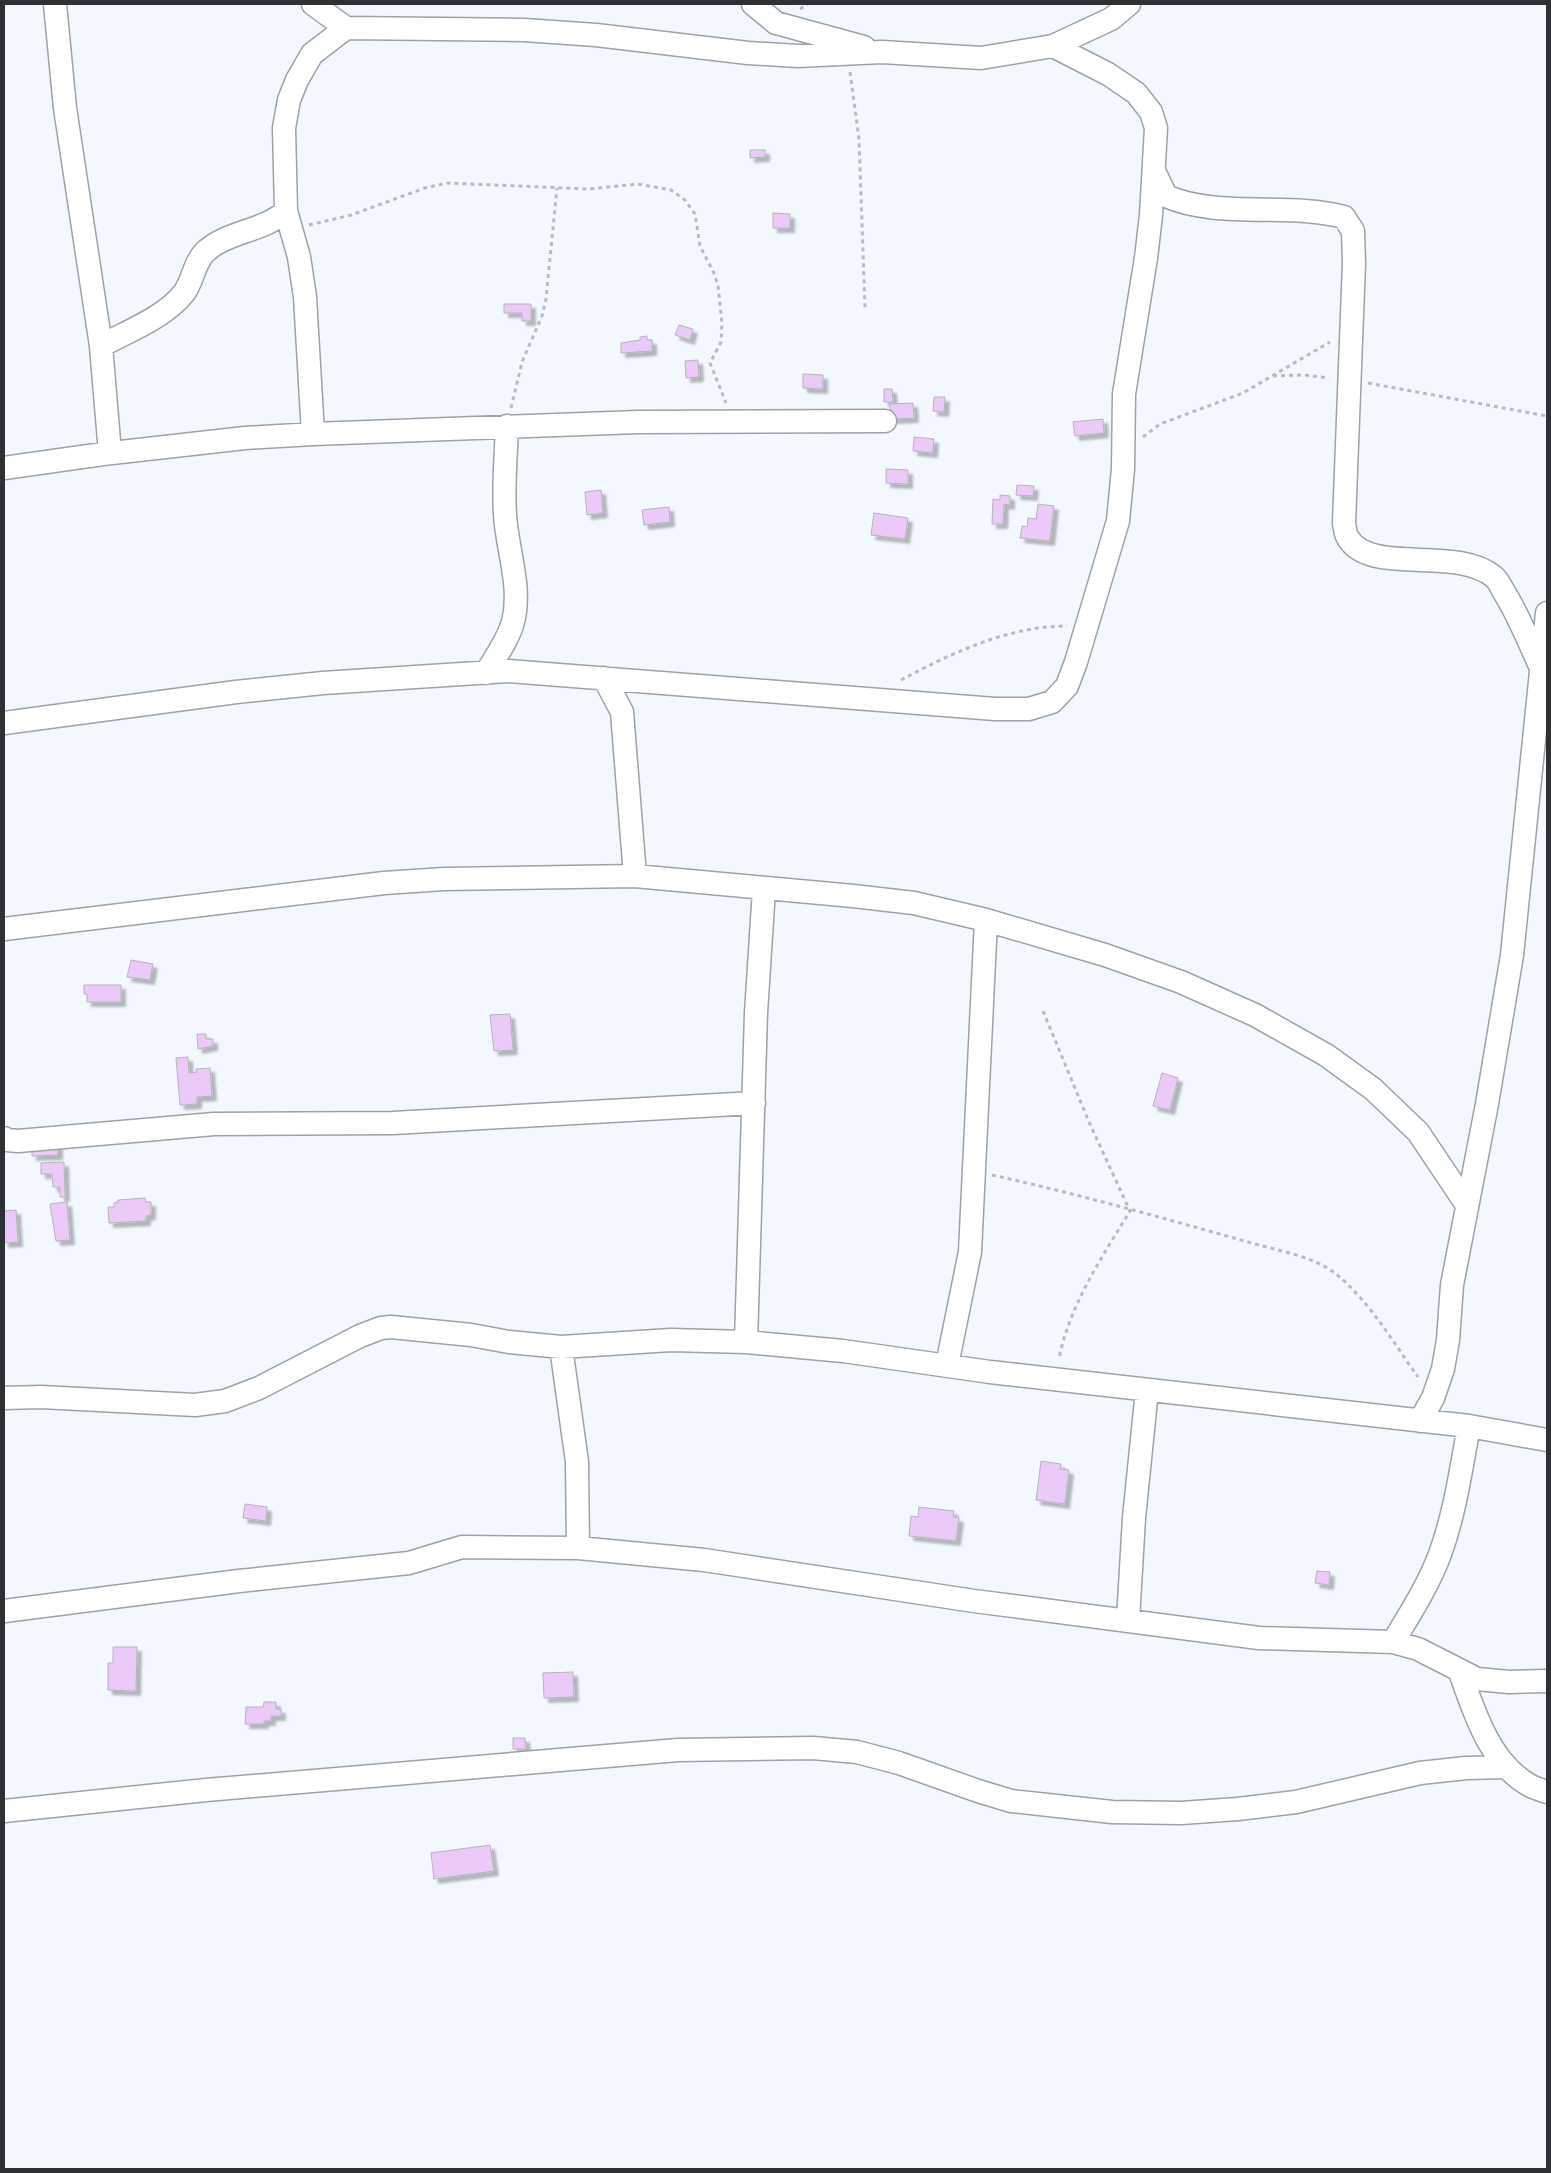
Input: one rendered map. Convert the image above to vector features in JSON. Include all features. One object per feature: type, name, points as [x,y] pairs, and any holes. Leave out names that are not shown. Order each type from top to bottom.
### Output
[{"type":"street","points":[[55,4],[65,108],[101,346],[110,453]]},
{"type":"street","points":[[313,4],[346,28],[524,30],[596,35],[748,53],[798,56],[882,52],[981,58],[1053,46],[1111,19],[1129,4]]},
{"type":"street","points":[[753,4],[776,23],[882,52]]},
{"type":"street","points":[[313,434],[305,297],[300,257],[289,220],[284,128],[289,100],[312,54],[346,28]]},
{"type":"street","points":[[4,723],[236,692],[324,683],[525,671],[834,698],[995,709],[1029,708],[1052,702],[1067,686],[1118,521],[1123,469],[1124,394],[1146,258],[1156,128],[1151,112],[1136,93],[1108,74],[1053,46]]},
{"type":"street","points":[[1154,172],[1166,196],[1178,202],[1224,207],[1324,212],[1344,217],[1353,231],[1354,263],[1344,523],[1348,538],[1362,552],[1396,559],[1451,561],[1476,565],[1495,577],[1515,610],[1541,669]]},
{"type":"street","points":[[101,346],[155,317],[177,302],[186,290],[196,266],[205,253],[220,242],[258,228],[280,217],[289,220]]},
{"type":"street","points":[[4,468],[110,453],[245,438],[313,434],[507,426],[735,421],[886,421]]},
{"type":"street","points":[[486,672],[506,639],[513,621],[515,606],[513,570],[505,515],[507,426]]},
{"type":"street","points":[[1420,1421],[1433,1398],[1443,1369],[1448,1340],[1452,1285],[1487,1104],[1512,955],[1547,613]]},
{"type":"street","points":[[604,678],[622,712],[635,876]]},
{"type":"street","points":[[4,929],[384,883],[444,879],[635,876],[703,881],[764,889],[914,903],[986,920],[1105,955],[1180,982],[1255,1015],[1326,1055],[1373,1089],[1418,1132],[1468,1205]]},
{"type":"street","points":[[746,1342],[756,1013],[764,889]]},
{"type":"street","points":[[947,1365],[970,1252],[986,920]]},
{"type":"street","points":[[4,1138],[18,1141],[214,1124],[393,1123],[754,1103]]},
{"type":"street","points":[[4,1398],[41,1397],[195,1405],[225,1401],[259,1388],[360,1336],[381,1328],[391,1327],[561,1347],[670,1340],[746,1342],[843,1351],[1055,1380],[1469,1426],[1547,1440]]},
{"type":"street","points":[[561,1347],[577,1462],[578,1548]]},
{"type":"street","points":[[1128,1620],[1135,1508],[1146,1390]]},
{"type":"street","points":[[1393,1642],[1414,1607],[1440,1554],[1456,1495],[1469,1426]]},
{"type":"street","points":[[4,1611],[230,1582],[409,1563],[462,1547],[578,1548],[704,1560],[974,1601],[1270,1639],[1393,1642],[1418,1649],[1477,1679],[1509,1682],[1547,1681]]},
{"type":"street","points":[[1460,1672],[1483,1730],[1507,1767],[1529,1785],[1547,1792]]},
{"type":"street","points":[[4,1811],[206,1790],[678,1750],[813,1748],[857,1752],[899,1763],[1011,1801],[1112,1812],[1181,1813],[1238,1809],[1296,1802],[1420,1773],[1466,1768],[1507,1767]]},
{"type":"path","points":[[848,54],[859,139],[865,308]]},
{"type":"path","points":[[289,220],[352,216],[425,188],[447,183],[589,189],[638,184],[670,190],[685,200],[695,214],[700,246],[714,273],[718,286],[722,323],[721,342],[710,363],[735,421]]},
{"type":"path","points":[[507,426],[522,362],[542,316],[546,299],[557,188]]},
{"type":"path","points":[[1141,439],[1160,424],[1242,393],[1352,328]]},
{"type":"path","points":[[1273,376],[1304,376],[1351,380],[1402,387],[1547,416]]},
{"type":"path","points":[[898,682],[960,651],[1031,628],[1087,625]]},
{"type":"path","points":[[1043,1011],[1089,1122],[1130,1210]]},
{"type":"path","points":[[974,1171],[1052,1188],[1296,1256],[1323,1266],[1339,1277],[1375,1317],[1433,1398]]},
{"type":"path","points":[[1055,1380],[1062,1344],[1078,1303],[1130,1210]]},
{"type":"building","points":[[750,150],[765,150],[765,157],[750,158]]},
{"type":"building","points":[[773,213],[790,214],[790,228],[773,228]]},
{"type":"building","points":[[504,304],[531,304],[531,321],[522,321],[522,313],[504,313]]},
{"type":"building","points":[[679,325],[693,329],[690,340],[675,335]]},
{"type":"building","points":[[647,336],[647,340],[652,340],[652,351],[621,353],[621,343],[640,340],[640,337]]},
{"type":"building","points":[[698,360],[699,377],[686,378],[685,361]]},
{"type":"building","points":[[803,374],[823,375],[823,389],[803,388]]},
{"type":"building","points":[[884,389],[892,389],[893,402],[884,402]]},
{"type":"building","points":[[934,397],[945,397],[944,412],[933,411]]},
{"type":"building","points":[[913,403],[914,418],[891,419],[890,404]]},
{"type":"building","points":[[1103,419],[1104,433],[1075,436],[1073,422]]},
{"type":"building","points":[[914,437],[934,439],[933,453],[913,451]]},
{"type":"building","points":[[886,469],[908,470],[908,484],[886,483]]},
{"type":"building","points":[[1017,485],[1034,486],[1033,496],[1016,495]]},
{"type":"building","points":[[601,490],[603,513],[587,515],[585,492]]},
{"type":"building","points":[[1000,495],[1010,496],[1010,505],[1004,504],[1003,524],[992,524],[993,499],[1000,500]]},
{"type":"building","points":[[1038,504],[1054,506],[1050,541],[1020,538],[1022,526],[1027,527],[1028,518],[1036,519]]},
{"type":"building","points":[[669,507],[670,522],[644,525],[642,510]]},
{"type":"building","points":[[874,513],[908,518],[905,539],[871,535]]},
{"type":"building","points":[[131,960],[153,964],[150,980],[127,977]]},
{"type":"building","points":[[84,985],[121,985],[121,1002],[87,1002],[87,994],[84,994]]},
{"type":"building","points":[[510,1014],[513,1050],[494,1051],[490,1015]]},
{"type":"building","points":[[197,1034],[206,1034],[206,1039],[213,1039],[213,1046],[198,1049]]},
{"type":"building","points":[[188,1057],[189,1073],[197,1072],[196,1069],[210,1068],[212,1096],[197,1097],[197,1104],[180,1105],[176,1058]]},
{"type":"building","points":[[1162,1073],[1178,1078],[1170,1110],[1153,1106]]},
{"type":"building","points":[[58,1141],[58,1155],[32,1156],[32,1142]]},
{"type":"building","points":[[64,1162],[65,1197],[60,1197],[60,1187],[53,1187],[52,1174],[41,1174],[41,1163]]},
{"type":"building","points":[[145,1198],[146,1202],[151,1202],[151,1215],[146,1216],[146,1221],[109,1223],[108,1207],[114,1207],[114,1203],[118,1202],[118,1200]]},
{"type":"building","points":[[67,1202],[70,1240],[56,1241],[50,1204]]},
{"type":"building","points":[[16,1210],[18,1242],[4,1243],[4,1211]]},
{"type":"building","points":[[1041,1461],[1061,1464],[1060,1469],[1069,1470],[1065,1504],[1036,1500]]},
{"type":"building","points":[[245,1504],[267,1507],[266,1521],[243,1518]]},
{"type":"building","points":[[919,1507],[954,1511],[953,1517],[959,1518],[956,1541],[909,1536],[911,1516],[918,1517]]},
{"type":"building","points":[[1317,1571],[1330,1572],[1329,1585],[1315,1583]]},
{"type":"building","points":[[113,1647],[137,1647],[136,1691],[108,1690],[108,1663],[113,1663]]},
{"type":"building","points":[[573,1672],[574,1697],[544,1698],[543,1673]]},
{"type":"building","points":[[264,1702],[276,1702],[276,1709],[281,1709],[281,1716],[271,1716],[271,1721],[264,1721],[264,1724],[245,1724],[246,1707],[263,1707]]},
{"type":"building","points":[[513,1738],[525,1738],[526,1749],[513,1749]]},
{"type":"building","points":[[490,1845],[494,1871],[434,1879],[431,1853]]}]
